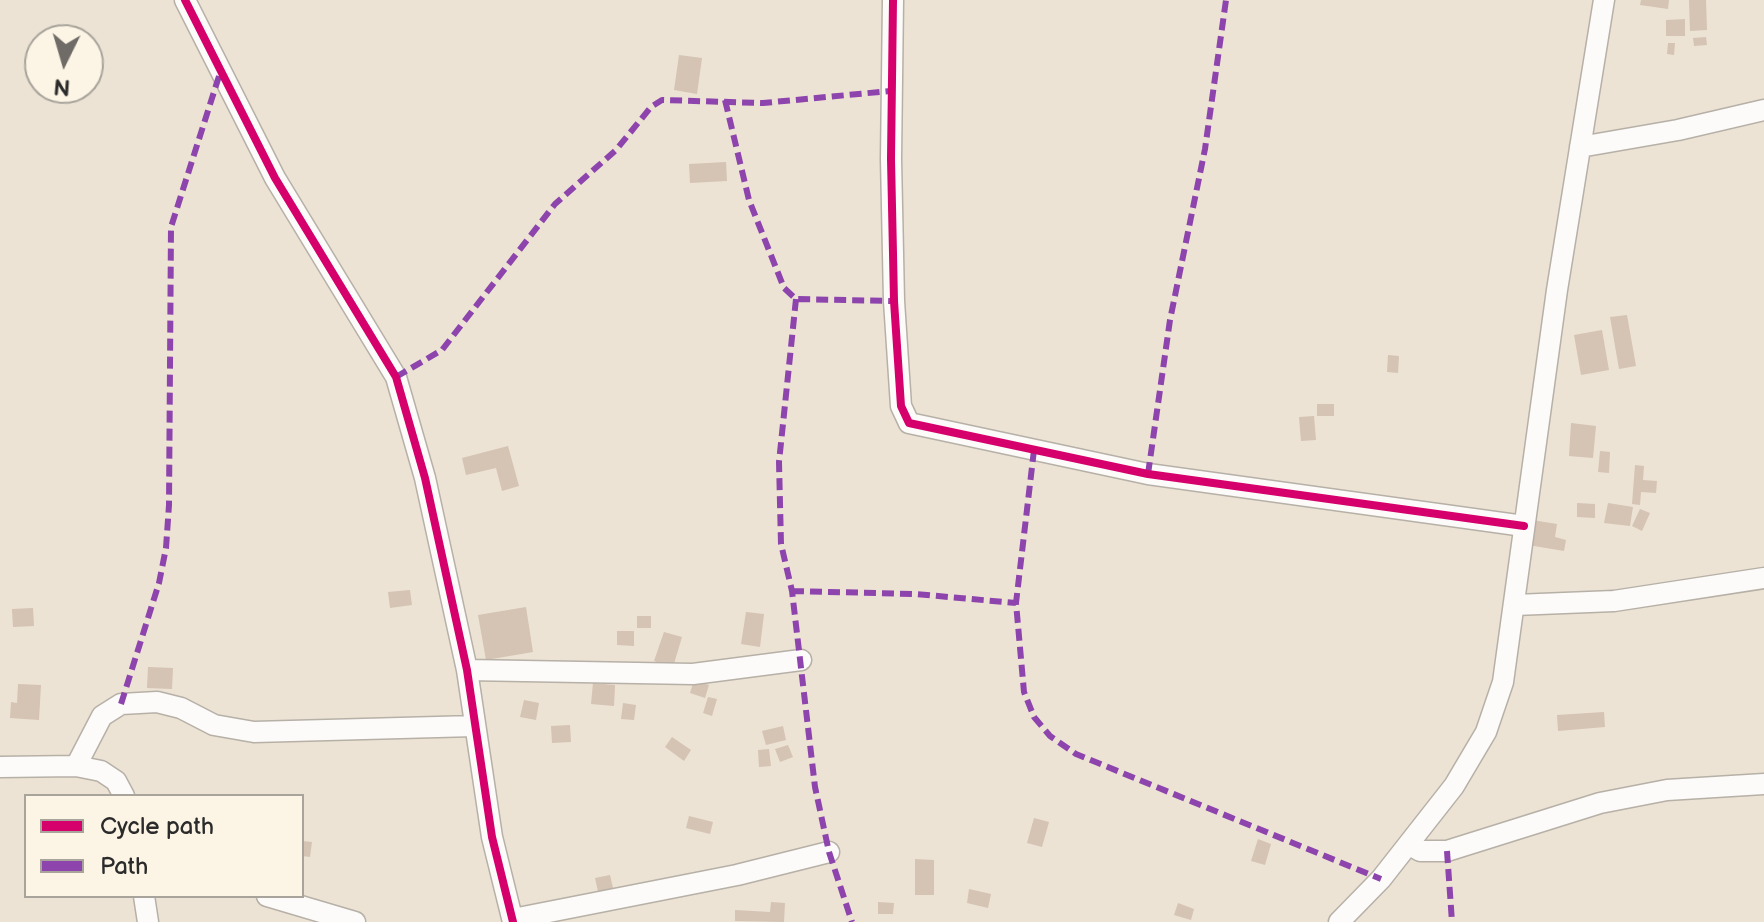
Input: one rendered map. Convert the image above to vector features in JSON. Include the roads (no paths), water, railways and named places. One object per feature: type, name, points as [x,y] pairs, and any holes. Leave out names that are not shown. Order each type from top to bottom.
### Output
[{"type":"street","points":[[185,0],[275,178],[396,377],[425,478],[467,670],[492,837],[513,921],[737,875],[829,852]]},
{"type":"street","points":[[893,0],[890,119],[894,301],[901,406],[909,423],[1148,474],[1524,526]]},
{"type":"street","points":[[1339,922],[1410,845],[1454,786],[1486,732],[1503,682],[1604,0]]},
{"type":"street","points":[[1580,147],[1678,130],[1764,110]]},
{"type":"street","points":[[1515,605],[1614,601],[1764,578]]},
{"type":"street","points":[[467,670],[693,674],[801,660]]},
{"type":"street","points":[[76,766],[102,716],[121,704],[157,702],[181,708],[214,725],[254,732],[474,726]]},
{"type":"street","points":[[0,767],[76,766],[101,771],[116,781],[123,794]]},
{"type":"street","points":[[1410,845],[1420,851],[1447,851],[1600,803],[1667,790],[1764,784]]},
{"type":"street","points":[[144,898],[148,922]]},
{"type":"street","points":[[274,898],[355,922]]}]
